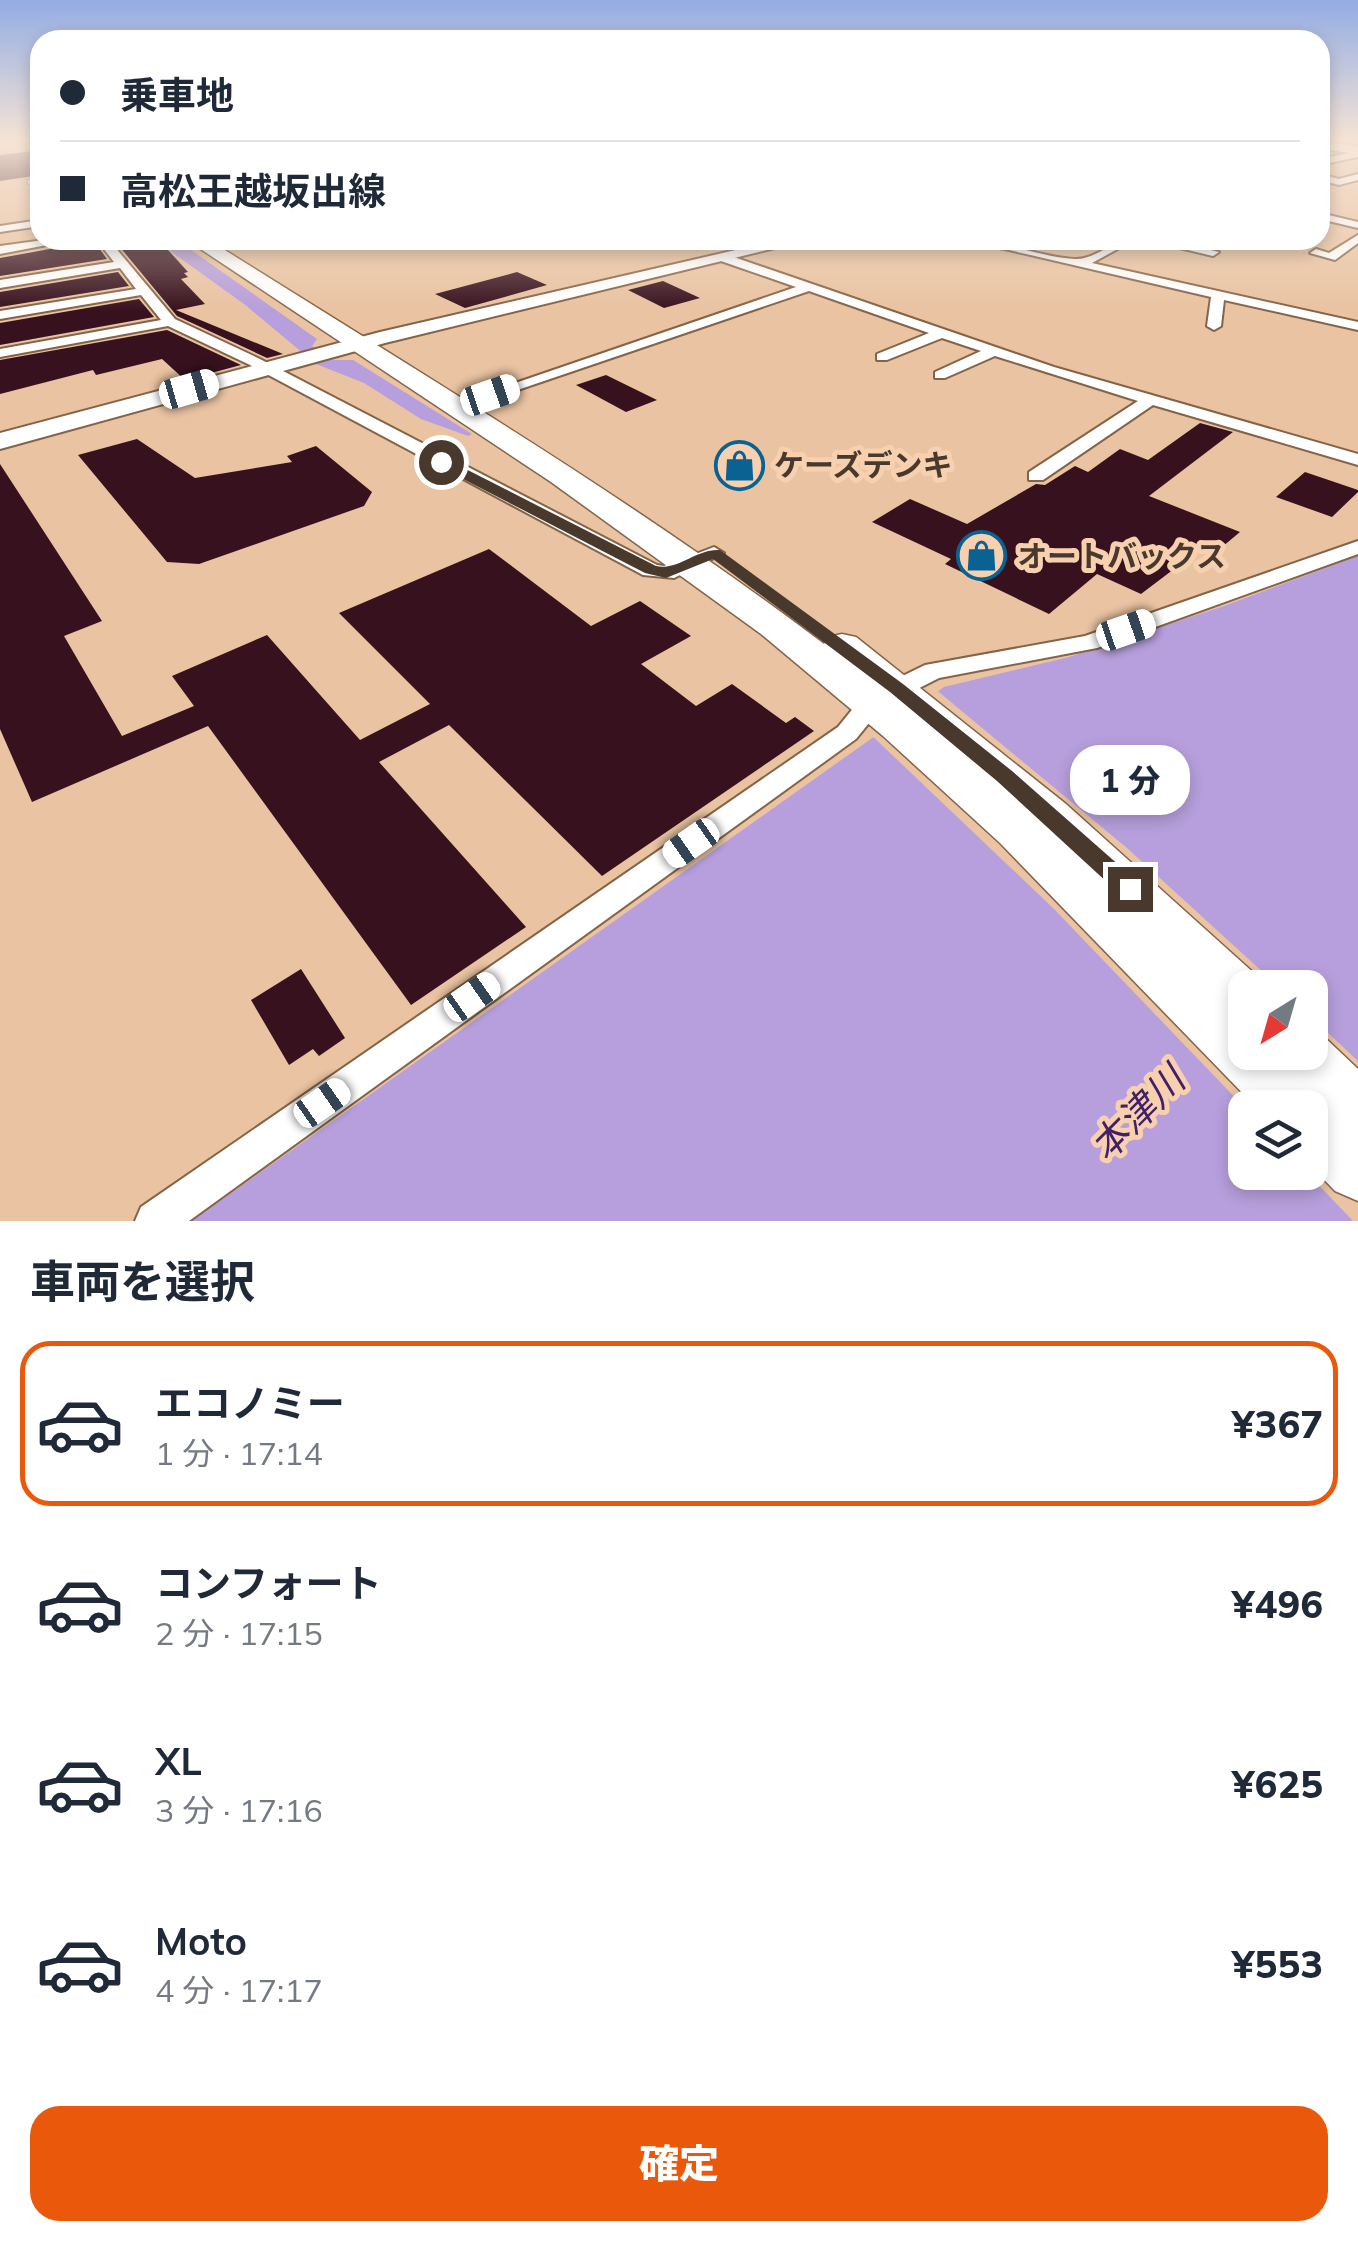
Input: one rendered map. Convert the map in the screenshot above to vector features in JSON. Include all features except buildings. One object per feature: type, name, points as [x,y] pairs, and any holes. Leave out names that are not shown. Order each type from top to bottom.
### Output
[{"type":"main road","points":[[213,250],[368,341]]},
{"type":"main road","points":[[233,250],[465,403],[598,499],[701,559],[1106,866],[1228,984]]},
{"type":"main road","points":[[891,701],[979,793],[1228,1035]]},
{"type":"main road","points":[[1262,1070],[1282,1090]]},
{"type":"main road","points":[[1316,1070],[1358,1112]]},
{"type":"main road","points":[[1328,1137],[1358,1168]]},
{"type":"street","points":[[1330,218],[1358,225]]},
{"type":"street","points":[[0,229],[30,224]]},
{"type":"street","points":[[1316,253],[1332,256],[1358,238]]},
{"type":"street","points":[[0,250],[30,246]]},
{"type":"street","points":[[112,250],[170,322],[651,570],[666,573],[701,559]]},
{"type":"street","points":[[0,440],[368,341],[758,250]]},
{"type":"street","points":[[1017,250],[1269,306],[1294,317],[1358,326]]},
{"type":"street","points":[[1081,264],[1108,250]]},
{"type":"street","points":[[1203,250],[1213,252]]},
{"type":"street","points":[[725,258],[994,351],[1358,460]]},
{"type":"street","points":[[0,284],[122,264]]},
{"type":"street","points":[[1248,286],[1307,299]]},
{"type":"street","points":[[465,403],[809,287]]},
{"type":"street","points":[[0,316],[145,291]]},
{"type":"street","points":[[1269,306],[1280,293]]},
{"type":"street","points":[[1214,326],[1218,294]]},
{"type":"street","points":[[0,353],[170,322]]},
{"type":"street","points":[[882,358],[942,333]]},
{"type":"street","points":[[940,375],[994,351]]},
{"type":"street","points":[[1036,476],[1150,400]]},
{"type":"street","points":[[156,1221],[847,733],[858,715],[891,701],[934,672],[1089,642],[1358,547]]},
{"type":"water","points":[[169,250],[191,250],[317,339],[312,346],[332,360],[353,360],[472,434],[468,436],[421,419],[364,383],[316,364],[244,304]]},
{"type":"water","name":"本津川","points":[[1358,556],[1358,1221],[192,1221],[944,687],[1069,657]]},
{"type":"pier","points":[[934,688],[1127,848],[1260,970],[1228,970],[1228,1070],[1328,1070],[1328,1033],[1358,1061],[1358,1221],[1353,1221],[1323,1190],[1328,1190],[1328,1090],[1228,1090],[1054,909],[868,732]]},
{"type":"place","name":"ケーズデンキ","points":[[739,465]]},
{"type":"place","name":"オートバックス","points":[[982,556]]},
{"type":"route","points":[[441,462],[651,570],[666,573],[714,553],[896,688],[1004,776],[1130,889]]}]
